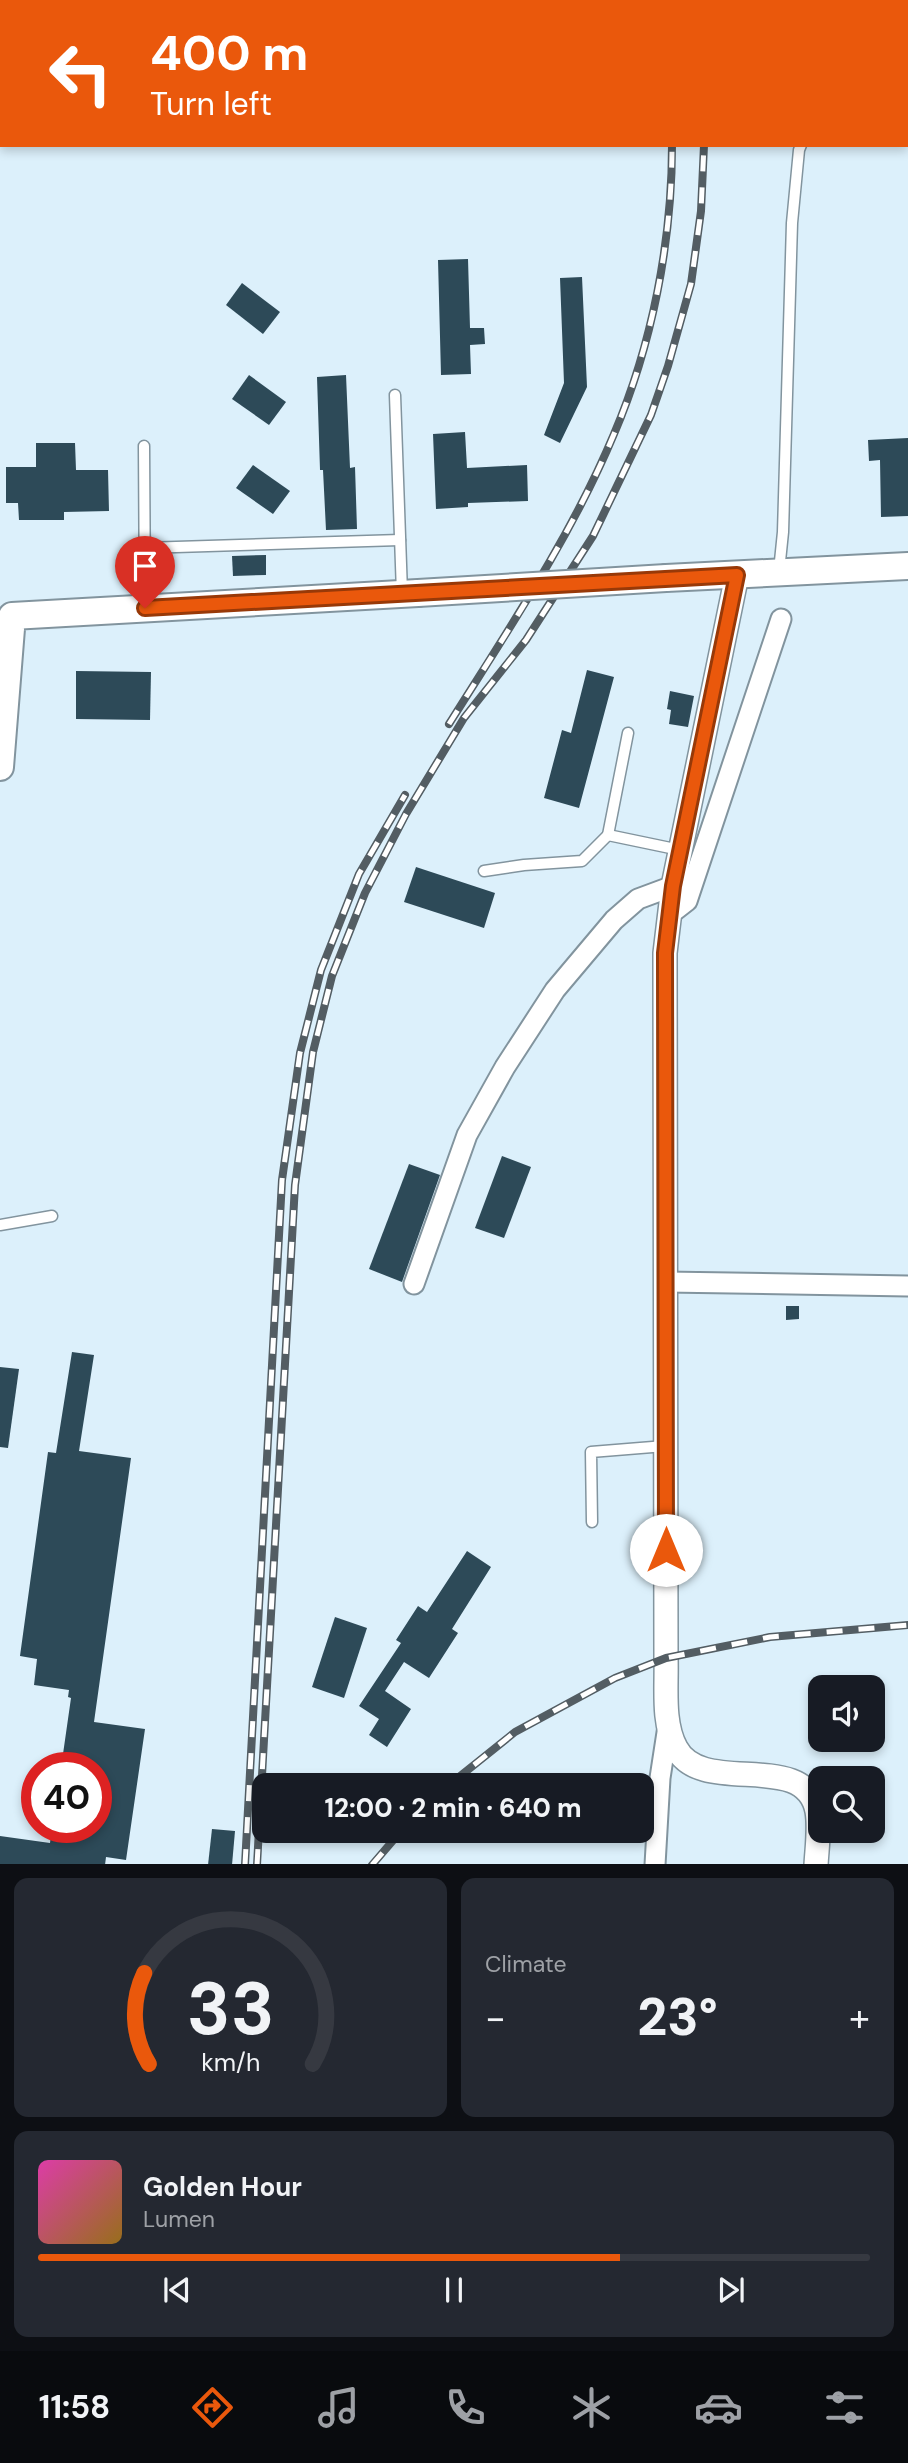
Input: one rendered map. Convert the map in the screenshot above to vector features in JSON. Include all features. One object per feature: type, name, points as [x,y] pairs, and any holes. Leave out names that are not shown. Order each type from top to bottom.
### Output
[{"type":"main road","points":[[0,767],[6,616],[908,566]]},
{"type":"street","points":[[655,1864],[660,1778],[668,1725],[665,953],[673,886],[737,575]]},
{"type":"street","points":[[669,915],[687,901],[781,619]]},
{"type":"street","points":[[414,1284],[467,1135],[505,1067],[555,990],[614,920],[638,899],[673,886]]},
{"type":"street","points":[[666,1282],[908,1286]]},
{"type":"street","points":[[668,1725],[675,1748],[684,1759],[698,1768],[713,1772],[783,1778],[796,1783],[813,1798],[817,1812],[816,1864]]},
{"type":"lane","points":[[778,572],[783,532],[792,223],[800,147]]},
{"type":"lane","points":[[395,394],[400,540],[410,594]]},
{"type":"lane","points":[[144,446],[145,608]]},
{"type":"lane","points":[[144,548],[400,540]]},
{"type":"lane","points":[[484,871],[524,864],[582,861],[608,835],[628,733]]},
{"type":"lane","points":[[608,835],[681,850]]},
{"type":"lane","points":[[0,1225],[52,1216]]},
{"type":"lane","points":[[592,1522],[591,1452],[666,1446]]},
{"type":"building","points":[[468,259],[470,328],[484,328],[485,344],[470,345],[471,374],[441,375],[438,260]]},
{"type":"building","points":[[582,277],[587,387],[560,443],[544,435],[564,383],[560,278]]},
{"type":"building","points":[[242,283],[280,312],[263,334],[226,305]]},
{"type":"building","points":[[249,375],[286,402],[269,425],[232,399]]},
{"type":"building","points":[[346,375],[350,468],[355,467],[357,529],[326,530],[323,470],[320,470],[317,377]]},
{"type":"building","points":[[465,432],[467,468],[527,465],[528,501],[468,503],[468,507],[436,509],[433,434]]},
{"type":"building","points":[[908,438],[908,516],[881,517],[880,460],[869,461],[868,440]]},
{"type":"building","points":[[36,443],[75,443],[76,470],[108,470],[109,511],[64,512],[64,520],[19,520],[18,503],[6,503],[6,467],[36,467]]},
{"type":"building","points":[[253,465],[290,491],[273,514],[236,488]]},
{"type":"building","points":[[266,555],[266,575],[233,576],[232,556]]},
{"type":"building","points":[[587,670],[614,677],[579,808],[544,798],[562,730],[571,733]]},
{"type":"building","points":[[76,671],[151,672],[150,720],[76,719]]},
{"type":"building","points":[[670,691],[694,696],[688,727],[669,724],[671,710],[667,709]]},
{"type":"building","points":[[416,867],[495,893],[484,928],[404,902]]},
{"type":"building","points":[[502,1156],[531,1167],[504,1238],[475,1228]]},
{"type":"building","points":[[409,1164],[440,1175],[402,1282],[369,1269]]},
{"type":"building","points":[[786,1306],[799,1306],[799,1319],[786,1320]]},
{"type":"building","points":[[72,1352],[94,1355],[79,1451],[131,1458],[94,1722],[145,1729],[126,1860],[106,1857],[105,1864],[0,1864],[0,1836],[21,1839],[21,1843],[112,1843],[112,1752],[63,1752],[71,1698],[68,1697],[69,1690],[34,1685],[37,1659],[20,1656],[48,1452],[56,1453]]},
{"type":"building","points":[[0,1367],[19,1369],[8,1448],[0,1447]]},
{"type":"building","points":[[467,1551],[491,1567],[452,1629],[458,1633],[429,1678],[404,1662],[385,1691],[411,1709],[387,1747],[369,1735],[379,1719],[359,1706],[401,1643],[396,1640],[418,1606],[427,1612]]},
{"type":"building","points":[[335,1617],[367,1628],[344,1698],[312,1687]]},
{"type":"building","points":[[212,1829],[235,1831],[232,1864],[208,1864]]},
{"type":"railway","points":[[449,724],[558,546],[614,434],[639,365],[657,292],[668,219],[672,147]]},
{"type":"railway","points":[[257,1864],[295,1185],[313,1052],[332,976],[365,893],[406,814],[464,718],[526,640],[593,536],[651,415],[691,284],[701,211],[704,147]]},
{"type":"railway","points":[[245,1864],[282,1180],[300,1053],[321,970],[359,874],[405,795]]},
{"type":"railway","points":[[464,1773],[515,1732],[615,1678],[666,1658],[770,1637],[908,1625]]},
{"type":"railway","points":[[373,1864],[391,1843]]},
{"type":"route","points":[[145,608],[737,575],[673,886],[665,953],[666,1550]]}]
